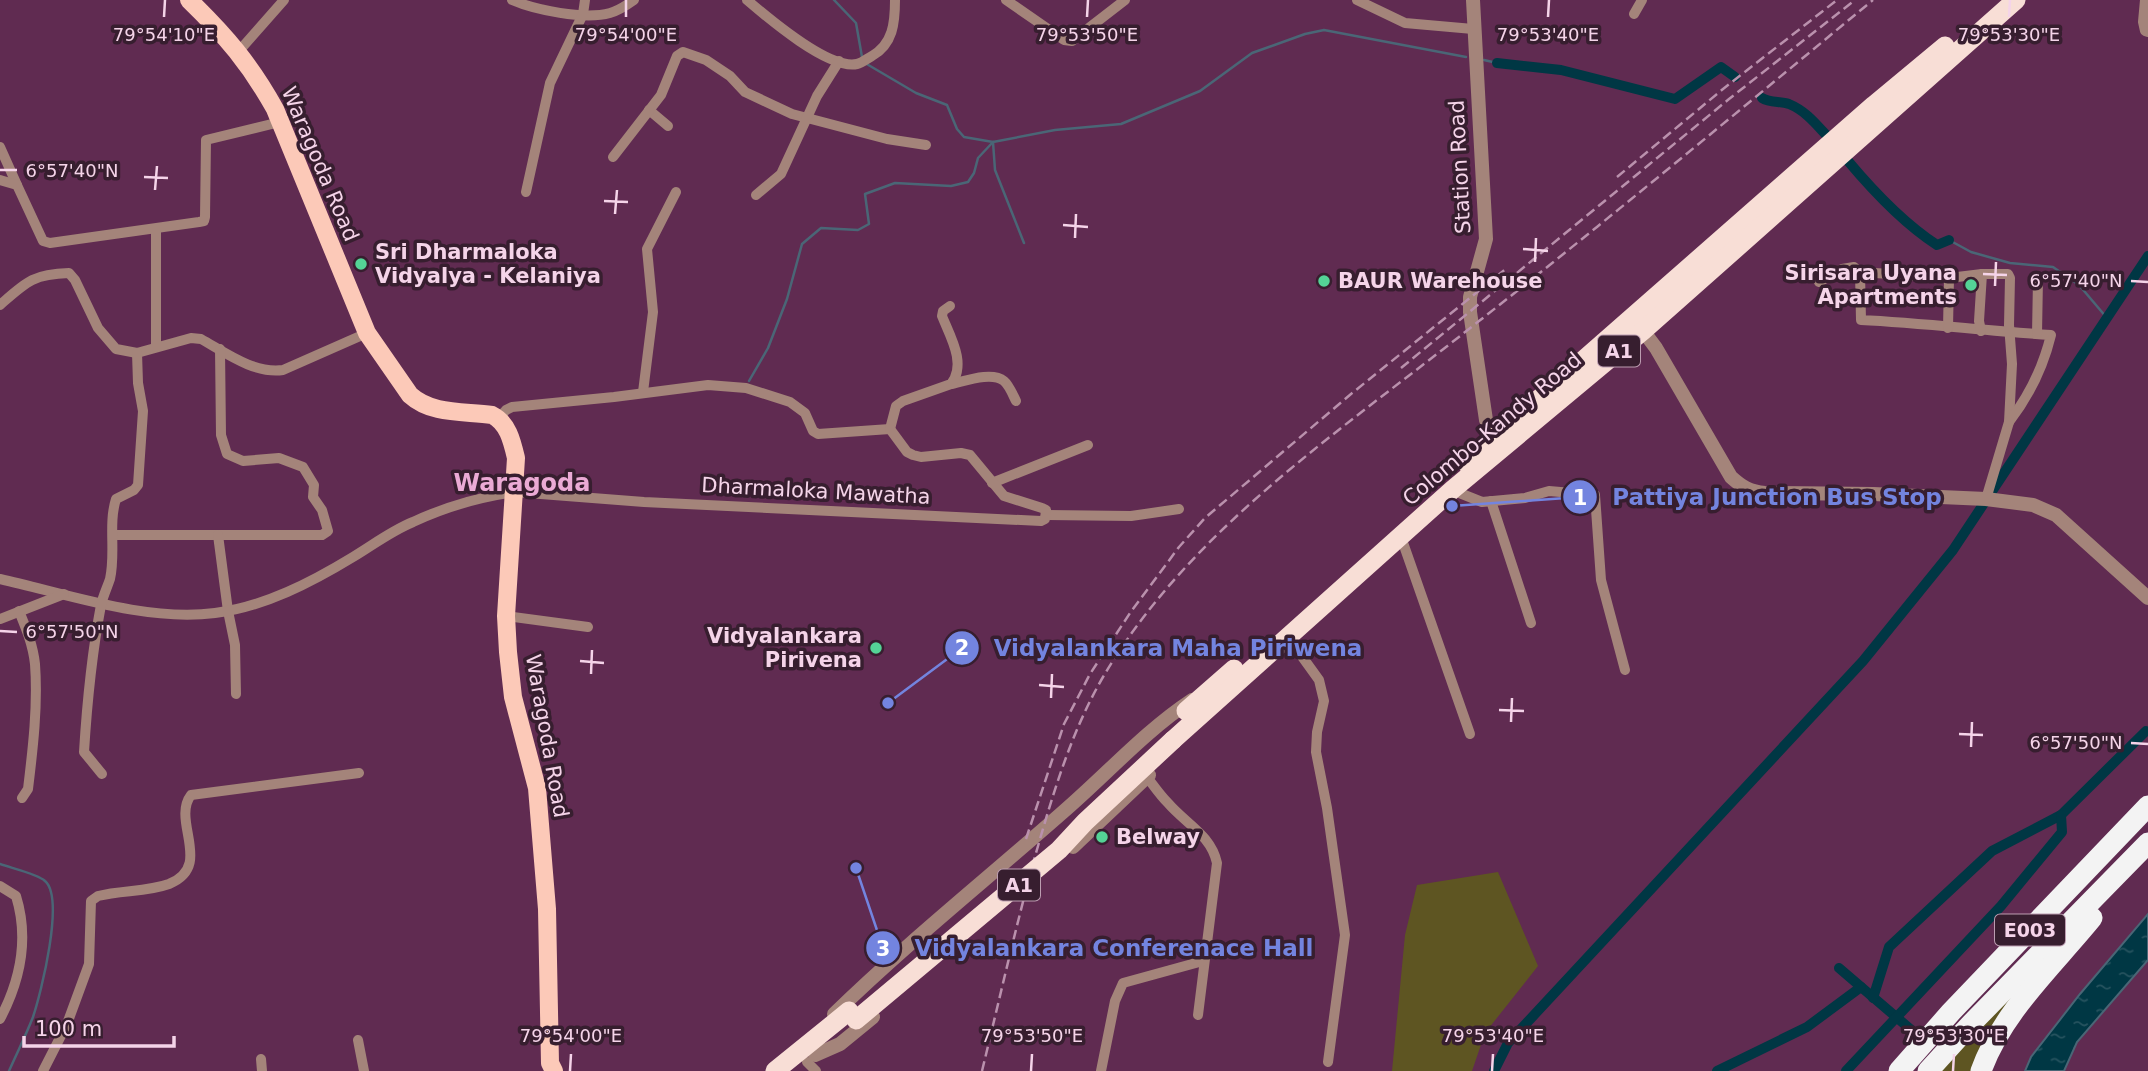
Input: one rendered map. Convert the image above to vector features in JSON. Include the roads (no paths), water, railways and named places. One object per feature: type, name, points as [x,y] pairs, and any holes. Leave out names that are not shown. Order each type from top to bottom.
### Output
[{"type":"highway","name":"Colombo-Kandy Road","points":[[1638,324],[1874,105],[1999,0]]},
{"type":"highway","name":"Colombo-Kandy Road","points":[[1215,694],[1497,444],[2016,0]]},
{"type":"highway","name":"Colombo-Kandy Road","points":[[1215,694],[1288,637],[1401,537],[1497,444]]},
{"type":"highway","name":"A1","points":[[800,1065],[853,1015],[1014,890],[1168,736],[1215,694]]},
{"type":"highway","name":"E003","points":[[1897,1071],[2148,806]]},
{"type":"highway","name":"E003","points":[[1928,1071],[2148,843]]},
{"type":"highway","points":[[1981,1071],[2014,1012],[2148,848]]},
{"type":"highway","name":"A1","points":[[800,1065],[853,1015]]},
{"type":"main road","name":"Waragoda Road","points":[[189,0],[239,51],[258,78],[280,122],[367,333],[410,394],[418,402],[439,410],[492,415],[499,418],[507,429],[516,458],[506,616],[513,697],[537,788],[547,909],[550,1062],[554,1071]]},
{"type":"street","points":[[239,51],[284,0]]},
{"type":"street","points":[[512,0],[583,14],[609,13],[634,0]]},
{"type":"street","points":[[526,192],[550,83],[583,14],[584,0]]},
{"type":"street","points":[[747,0],[788,34],[820,53],[856,64],[878,52],[889,39],[894,27],[895,0]]},
{"type":"street","points":[[1006,0],[1064,40],[1072,41],[1125,0]]},
{"type":"street","points":[[1023,11],[1029,0]]},
{"type":"street","points":[[1357,0],[1405,23],[1473,29]]},
{"type":"street","name":"Station Road","points":[[1473,0],[1486,239],[1470,297],[1470,312],[1486,420],[1497,444]]},
{"type":"street","points":[[1634,14],[1642,0]]},
{"type":"street","points":[[2145,0],[2143,22],[2145,31],[2148,32]]},
{"type":"street","points":[[613,157],[661,95],[677,55],[684,52],[706,60],[730,76],[746,92],[807,120],[887,139],[926,145]]},
{"type":"street","points":[[756,195],[781,174],[817,96],[839,61]]},
{"type":"street","points":[[649,110],[668,126]]},
{"type":"street","points":[[0,147],[43,241],[50,243],[204,221],[206,140],[280,122]]},
{"type":"street","points":[[0,180],[18,185]]},
{"type":"street","points":[[643,392],[653,312],[647,249],[676,192]]},
{"type":"street","points":[[156,229],[156,347]]},
{"type":"street","points":[[1819,282],[1842,269],[1854,267],[1860,272],[1949,278],[2008,274],[2012,364],[2008,422],[1986,499]]},
{"type":"street","points":[[1860,272],[1861,320],[2051,335],[2046,356],[2029,393],[2008,422]]},
{"type":"street","points":[[0,305],[28,281],[47,274],[69,273],[106,339],[116,349],[137,353],[191,338],[201,339],[258,369],[270,372],[283,370],[367,333]]},
{"type":"street","points":[[1981,331],[1979,321],[1982,274]]},
{"type":"street","points":[[1948,328],[1949,278]]},
{"type":"street","points":[[2037,334],[2038,279]]},
{"type":"street","points":[[950,306],[943,311],[942,316],[957,352],[957,375],[951,384]]},
{"type":"street","points":[[1638,324],[1731,477],[1742,487],[1765,493],[1986,499],[2033,505],[2056,515],[2148,598]]},
{"type":"street","points":[[114,535],[322,535],[328,531],[322,510],[313,497],[314,485],[303,467],[279,458],[243,461],[227,454],[221,435],[220,349]]},
{"type":"street","points":[[102,774],[84,752],[86,713],[102,602],[110,579],[114,535],[111,512],[116,499],[138,485],[143,411],[137,353]]},
{"type":"street","points":[[890,429],[896,406],[951,384],[985,378],[1000,379],[1016,401]]},
{"type":"street","points":[[499,418],[512,407],[708,384],[746,388],[790,402],[805,413],[813,431],[818,434],[890,429]]},
{"type":"street","points":[[890,429],[907,452],[913,455],[970,455],[1004,496],[1042,508],[1047,515]]},
{"type":"street","points":[[992,483],[1088,445]]},
{"type":"street","points":[[1452,490],[1482,502],[1525,498],[1549,491],[1595,495],[1601,580],[1625,670]]},
{"type":"street","name":"Dharmaloka Mawatha","points":[[0,579],[147,612],[185,614],[228,611],[282,594],[333,569],[413,522],[484,497],[515,492],[672,504],[1041,521],[1047,515],[1131,516],[1179,509]]},
{"type":"street","points":[[1490,501],[1531,623]]},
{"type":"street","points":[[218,535],[235,645],[236,694]]},
{"type":"street","points":[[1401,537],[1470,734]]},
{"type":"street","points":[[0,619],[64,594]]},
{"type":"street","points":[[19,611],[31,642],[35,663],[35,725],[28,789],[22,798]]},
{"type":"street","points":[[506,616],[588,627]]},
{"type":"street","points":[[1288,637],[1319,680],[1324,701],[1317,732],[1316,752],[1345,934],[1328,1062]]},
{"type":"street","points":[[800,1065],[840,1044],[993,917],[1109,814],[1196,732],[1215,694]]},
{"type":"street","points":[[800,1065],[803,1042],[889,960],[1087,792],[1173,712],[1215,694]]},
{"type":"street","points":[[43,1071],[67,1024],[89,964],[91,901],[98,896],[166,885],[179,879],[186,871],[191,852],[185,811],[191,795],[359,773]]},
{"type":"street","points":[[1147,777],[1168,804],[1207,839],[1217,863],[1198,1015]]},
{"type":"street","points":[[1087,792],[1109,814]]},
{"type":"street","points":[[0,886],[16,896],[22,913],[23,945],[0,1019]]},
{"type":"street","points":[[970,892],[993,917]]},
{"type":"street","points":[[1101,1071],[1115,1001],[1122,983],[1203,961]]},
{"type":"street","points":[[358,1040],[364,1071]]},
{"type":"street","points":[[261,1059],[262,1071]]},
{"type":"water","points":[[2148,914],[2148,960],[2077,1042],[2064,1071],[2025,1071],[2031,1057],[2080,994]]},
{"type":"waterway","points":[[834,0],[856,23],[862,57]]},
{"type":"waterway","points":[[865,63],[916,93],[947,105],[957,129],[964,137],[993,142],[1055,130],[1121,124],[1200,91],[1252,53],[1324,30],[1466,57]]},
{"type":"waterway","points":[[1484,60],[1497,63]]},
{"type":"waterway","points":[[1497,63],[1561,70],[1675,99],[1721,67],[1735,77]]},
{"type":"waterway","points":[[1762,98],[1789,104],[1801,110],[1828,137]]},
{"type":"waterway","points":[[993,142],[995,170],[1024,243]]},
{"type":"waterway","points":[[749,381],[768,348],[787,299],[802,244],[821,228],[858,230],[869,224],[865,194],[895,183],[951,186],[968,182],[978,158],[993,142]]},
{"type":"waterway","points":[[1848,161],[1912,227],[1937,245],[1949,240]]},
{"type":"waterway","points":[[1949,240],[1971,252],[2010,263],[2053,267],[2079,285],[2107,318]]},
{"type":"waterway","points":[[1494,1071],[1508,1043],[1863,661],[1953,550],[2148,256]]},
{"type":"waterway","points":[[1873,998],[1889,947],[1992,851],[2061,815],[2146,731]]},
{"type":"waterway","points":[[1846,1071],[2001,906],[2062,832],[2061,815]]},
{"type":"waterway","points":[[0,864],[42,878],[51,891],[53,906],[50,946],[37,1005],[9,1071]]},
{"type":"waterway","points":[[1839,968],[1916,1034]]},
{"type":"waterway","points":[[1717,1071],[1807,1027],[1861,987]]},
{"type":"railway","points":[[1617,177],[1723,89],[1837,0]]},
{"type":"railway","points":[[1401,368],[1729,99],[1855,0]]},
{"type":"railway","points":[[982,1071],[1034,860],[1071,743],[1103,677],[1139,624],[1179,574],[1224,528],[1322,443],[1575,245],[1873,0]]},
{"type":"railway","points":[[1026,839],[1064,724],[1090,674],[1130,613],[1179,547],[1205,518],[1351,394],[1507,268]]},
{"type":"place","name":"Sri Dharmaloka Vidyalya - Kelaniya","points":[[361,264]]},
{"type":"place","name":"BAUR Warehouse","points":[[1324,281]]},
{"type":"place","name":"Sirisara Uyana Apartments","points":[[1971,285]]},
{"type":"place","name":"Pattiya Junction Bus Stop","points":[[1452,506]]},
{"type":"place","name":"Vidyalankara Pirivena","points":[[876,648]]},
{"type":"place","name":"Vidyalankara Maha Piriwena","points":[[888,703]]},
{"type":"place","name":"Belway","points":[[1102,837]]},
{"type":"place","name":"Vidyalankara Conferenace Hall","points":[[856,868]]},
{"type":"district","name":"Waragoda","points":[[522,483]]}]
